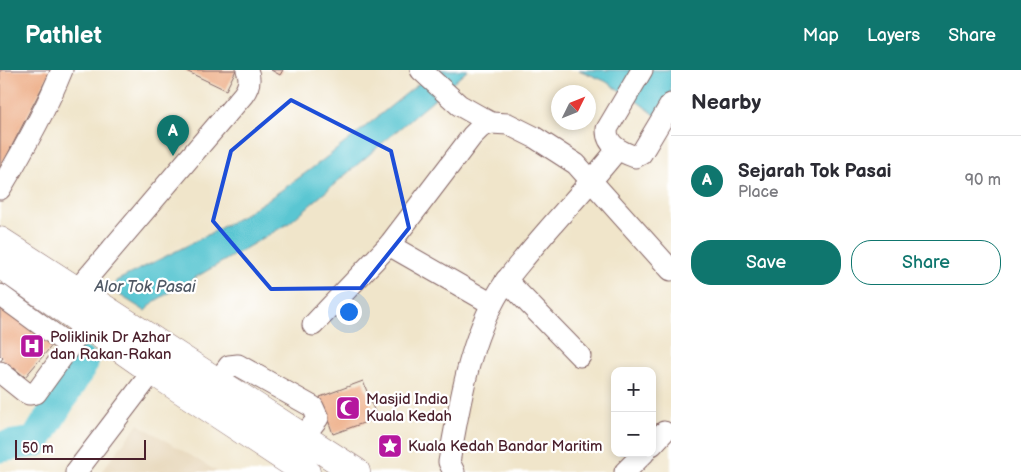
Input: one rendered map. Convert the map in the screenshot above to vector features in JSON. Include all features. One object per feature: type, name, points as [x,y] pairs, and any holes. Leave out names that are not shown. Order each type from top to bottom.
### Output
[{"type":"main road","points":[[0,241],[356,472]]},
{"type":"main road","points":[[0,264],[78,336],[153,371],[306,472]]},
{"type":"street","points":[[0,189],[29,141],[62,70]]},
{"type":"street","points":[[77,290],[155,196],[243,95],[250,79],[247,70]]},
{"type":"street","points":[[421,70],[459,104],[491,123]]},
{"type":"street","points":[[642,70],[607,129],[609,138],[617,150],[635,157],[641,154],[671,104]]},
{"type":"street","points":[[313,325],[389,245],[472,136],[481,127],[491,123],[508,124],[534,137],[576,164],[671,270]]},
{"type":"street","points":[[443,470],[470,356],[492,304],[506,280],[548,228],[592,182],[617,150]]},
{"type":"street","points":[[389,245],[492,304]]},
{"type":"street","points":[[506,280],[580,356]]},
{"type":"street","points":[[0,295],[78,336],[36,393],[29,394],[25,392],[0,372]]},
{"type":"street","points":[[76,472],[153,371]]},
{"type":"street","points":[[625,472],[640,457]]},
{"type":"highlighted area","points":[[291,100],[391,151],[409,228],[361,288],[271,289],[213,221],[231,151]]},
{"type":"shaded area","points":[[138,424],[218,472],[101,472]]},
{"type":"water","name":"Alor Tok Pasai","points":[[436,70],[468,70],[289,223],[155,301],[145,311],[115,292],[116,281],[231,222],[289,185]]},
{"type":"water","points":[[579,70],[671,70],[671,127],[638,102],[605,81]]},
{"type":"building","points":[[0,70],[51,70],[0,169]]},
{"type":"building","points":[[184,70],[236,70],[226,90]]},
{"type":"building","points":[[271,70],[283,70],[280,75]]},
{"type":"building","points":[[0,302],[55,342],[25,377],[14,368],[11,372],[0,362],[3,358],[0,355]]},
{"type":"building","name":"Masjid India Kuala Kedah","points":[[363,381],[377,418],[333,434],[320,397]]},
{"type":"waterway","name":"Alor Tok Pasai","points":[[0,447],[35,442],[83,363]]},
{"type":"place","name":"Sejarah Tok Pasai","points":[[173,156]]},
{"type":"place","name":"Poliklinik Dr Azhar dan Rakan-Rakan","points":[[32,346]]},
{"type":"place","name":"Masjid India Kuala Kedah","points":[[348,408]]},
{"type":"place","name":"Kuala Kedah Bandar Maritim","points":[[390,446]]}]
